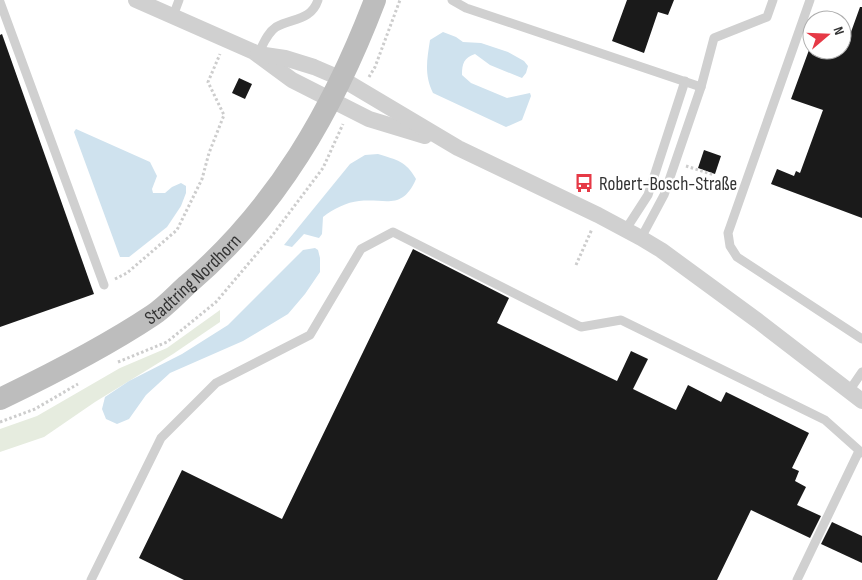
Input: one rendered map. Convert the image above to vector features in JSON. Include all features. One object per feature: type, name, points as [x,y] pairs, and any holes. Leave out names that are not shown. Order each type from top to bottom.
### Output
[{"type":"main road","name":"Stadtring Nordhorn","points":[[0,399],[67,366],[154,314],[204,271],[247,227],[294,166],[342,78],[375,0]]},
{"type":"street","points":[[136,0],[258,54],[292,80],[369,120],[407,130],[458,148]]},
{"type":"street","points":[[258,54],[285,58],[314,66],[342,78],[458,148],[598,215],[641,238],[661,250],[758,321],[855,396]]},
{"type":"lane","points":[[173,16],[179,0]]},
{"type":"lane","points":[[258,54],[268,35],[275,28],[301,19],[311,12],[318,0]]},
{"type":"lane","points":[[452,0],[466,8],[701,87]]},
{"type":"lane","points":[[641,238],[664,195],[701,87],[714,38],[767,17],[773,0]]},
{"type":"lane","points":[[810,0],[728,233],[730,246],[737,257],[862,339]]},
{"type":"lane","points":[[0,2],[104,285]]},
{"type":"lane","points":[[626,230],[648,195],[685,81]]},
{"type":"lane","points":[[91,580],[161,438],[216,383],[310,335],[361,249],[393,232],[581,327],[621,320],[825,420],[861,452],[797,580]]},
{"type":"lane","points":[[855,396],[862,372]]},
{"type":"path","points":[[368,78],[375,67],[400,0]]},
{"type":"path","points":[[104,285],[127,273],[177,230],[202,179],[209,153],[224,115],[208,82],[226,39]]},
{"type":"path","points":[[338,137],[342,126]]},
{"type":"path","points":[[676,162],[714,175]]},
{"type":"path","points":[[576,265],[598,215]]},
{"type":"shaded area","points":[[220,310],[220,322],[173,354],[95,402],[44,437],[0,452],[0,429],[37,416],[120,368],[167,348]]},
{"type":"water","points":[[443,32],[463,42],[481,43],[508,52],[524,61],[528,66],[522,78],[490,65],[475,54],[466,59],[462,71],[462,75],[471,83],[507,98],[530,93],[531,96],[522,120],[506,127],[433,93],[427,73],[430,40]]},
{"type":"water","points":[[76,129],[150,162],[157,176],[152,189],[153,193],[165,193],[181,183],[186,186],[186,193],[181,206],[167,227],[129,257],[120,257],[74,132]]},
{"type":"water","points":[[378,154],[400,162],[409,168],[416,179],[405,196],[392,201],[359,201],[345,204],[323,217],[322,234],[319,238],[304,234],[292,247],[284,245],[350,164],[365,155]]},
{"type":"water","points":[[315,248],[318,250],[320,258],[320,272],[288,314],[243,341],[170,373],[146,395],[129,419],[117,424],[106,419],[102,409],[105,397],[129,381],[182,354],[228,325],[303,250]]},
{"type":"building","points":[[627,0],[674,0],[668,15],[658,12],[644,53],[612,41]]},
{"type":"building","points":[[860,7],[862,7],[862,218],[771,184],[777,169],[794,176],[796,171],[800,173],[823,110],[791,99],[805,60],[852,60],[852,29]]},
{"type":"building","points":[[2,34],[94,294],[0,327],[0,35]]},
{"type":"building","points":[[239,78],[252,84],[245,99],[232,93]]},
{"type":"building","points":[[704,150],[721,156],[715,174],[698,168]]},
{"type":"building","points":[[413,249],[509,298],[497,323],[617,381],[631,351],[648,359],[633,389],[676,410],[688,385],[721,402],[726,392],[809,433],[792,468],[799,471],[795,481],[806,487],[797,505],[821,516],[810,538],[751,510],[717,580],[184,580],[139,558],[182,470],[282,519]]},
{"type":"building","points":[[832,522],[862,536],[862,563],[821,544]]},
{"type":"place","name":"Robert-Bosch-Straße","points":[[584,183]]}]
